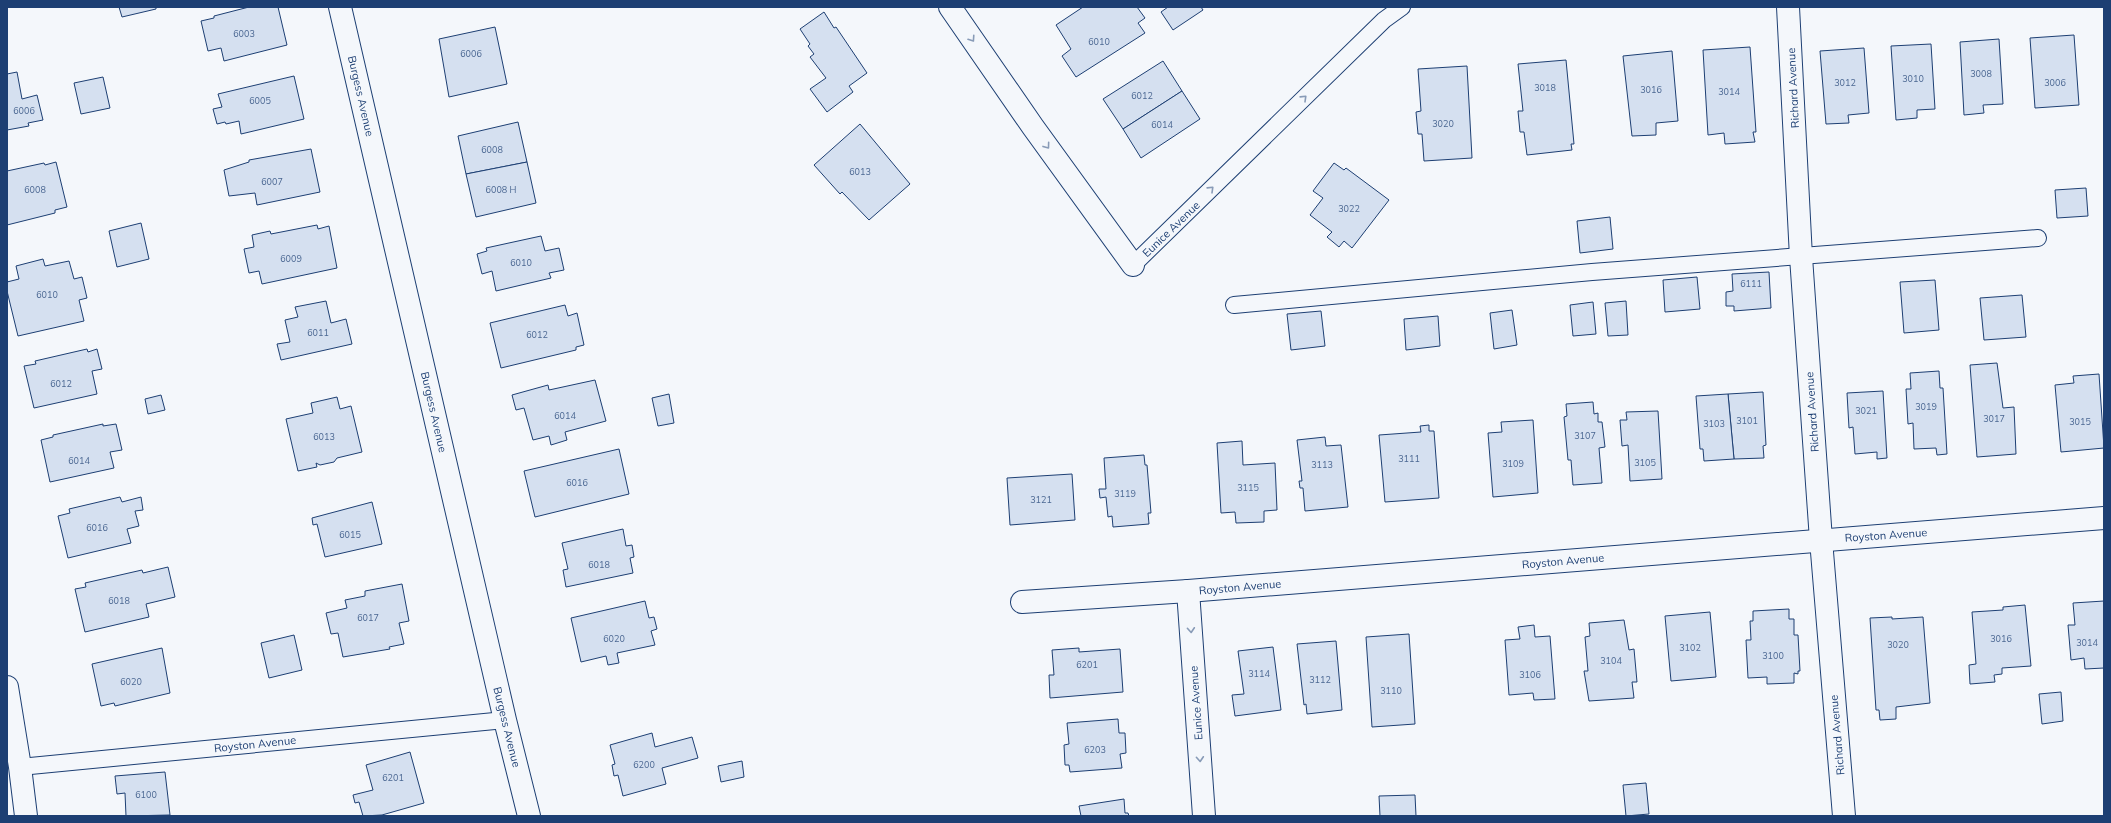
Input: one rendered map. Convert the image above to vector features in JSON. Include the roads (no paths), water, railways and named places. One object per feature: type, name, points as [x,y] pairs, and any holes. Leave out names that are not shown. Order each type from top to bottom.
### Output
[{"type":"street","name":"Burgess Avenue","points":[[340,7],[505,720],[529,816]]},
{"type":"street","name":"Eunice Avenue","points":[[950,7],[1033,127],[1133,265]]},
{"type":"street","name":"Richard Avenue","points":[[1788,7],[1801,257],[1821,540],[1844,816]]},
{"type":"street","name":"Royston Avenue","points":[[1022,602],[1188,591],[2104,518]]},
{"type":"street","name":"Eunice Avenue","points":[[1188,591],[1204,816]]},
{"type":"street","points":[[7,687],[14,770],[26,816]]},
{"type":"lane","name":"Eunice Avenue","points":[[1133,265],[1384,20],[1402,7]]},
{"type":"lane","points":[[1234,306],[1592,272],[2038,238]]},
{"type":"lane","name":"Royston Avenue","points":[[14,770],[505,720]]}]
